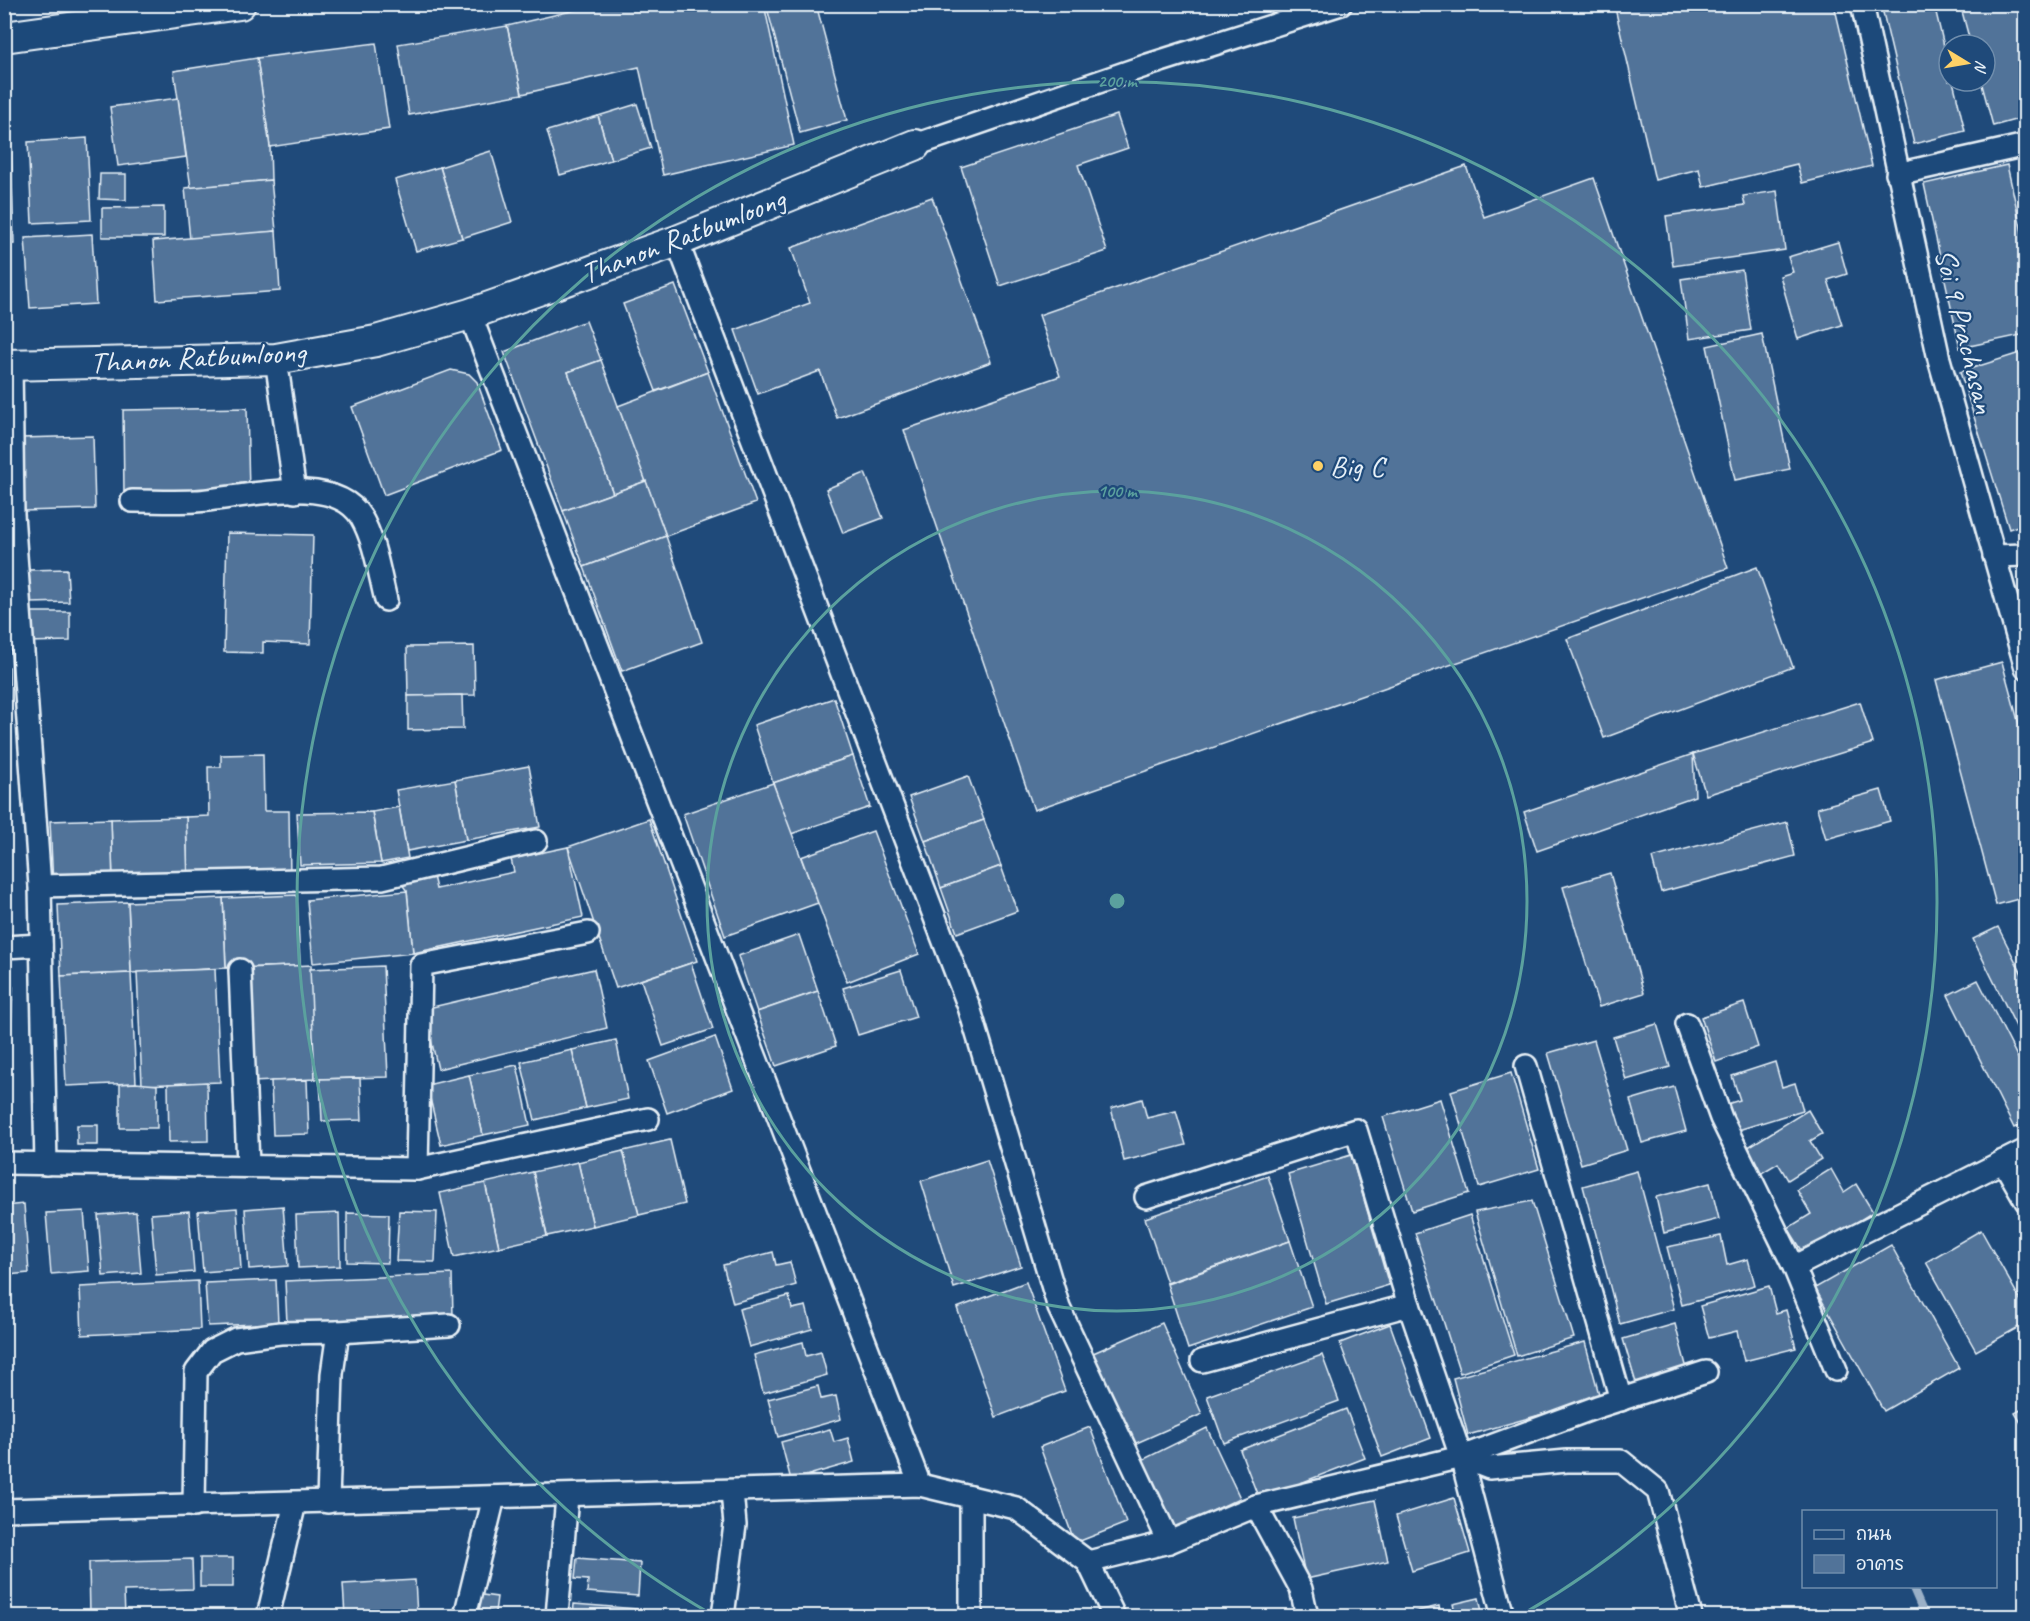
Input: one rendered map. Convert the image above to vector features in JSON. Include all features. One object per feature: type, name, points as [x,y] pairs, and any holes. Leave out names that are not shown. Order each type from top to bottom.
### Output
[{"type":"street","points":[[4,37],[240,4]]},
{"type":"street","name":"Thanon Ratbumloong","points":[[8,365],[276,359],[376,341],[470,315],[677,241],[915,145],[1148,65],[1341,4]]},
{"type":"street","name":"Soi 9 Prachasan","points":[[1862,4],[1896,174],[1939,359],[2025,668]]},
{"type":"street","points":[[1896,174],[2025,145]]},
{"type":"street","points":[[677,241],[969,1007],[1059,1308],[1169,1542]]},
{"type":"street","points":[[470,315],[920,1485]]},
{"type":"street","points":[[276,359],[295,492]]},
{"type":"street","points":[[8,365],[13,514],[40,886],[46,1164]]},
{"type":"street","points":[[132,501],[197,501],[295,492],[327,494],[349,504],[360,517],[370,537],[386,600]]},
{"type":"street","points":[[1994,556],[2025,555]]},
{"type":"street","points":[[40,886],[382,878],[536,841]]},
{"type":"street","points":[[417,1169],[421,965],[588,933]]},
{"type":"street","points":[[4,947],[41,945]]},
{"type":"street","points":[[240,970],[248,1165]]},
{"type":"street","points":[[1687,1024],[1721,1118],[1794,1267],[1836,1371]]},
{"type":"street","points":[[1526,1066],[1621,1400]]},
{"type":"street","points":[[4,1163],[417,1169],[648,1119]]},
{"type":"street","points":[[1146,1197],[1356,1130],[1409,1305],[1461,1457],[1503,1617]]},
{"type":"street","points":[[1794,1267],[2025,1149]]},
{"type":"street","points":[[2003,1161],[2025,1202]]},
{"type":"street","points":[[1202,1361],[1409,1305]]},
{"type":"street","points":[[194,1506],[196,1372],[212,1351],[236,1339],[280,1333],[449,1325]]},
{"type":"street","points":[[328,1502],[332,1374],[338,1332]]},
{"type":"street","points":[[1088,1562],[1169,1542],[1256,1506],[1461,1457],[1706,1372]]},
{"type":"street","points":[[1461,1457],[1489,1468],[1567,1461],[1621,1461],[1658,1491],[1691,1617]]},
{"type":"street","points":[[4,1510],[920,1485],[1016,1508],[1088,1562],[1114,1617]]},
{"type":"street","points":[[723,1617],[735,1525],[732,1491]]},
{"type":"street","points":[[557,1617],[567,1496]]},
{"type":"street","points":[[465,1617],[494,1497]]},
{"type":"street","points":[[970,1617],[971,1497]]},
{"type":"street","points":[[268,1617],[295,1503]]},
{"type":"street","points":[[1256,1506],[1301,1589],[1306,1617]]},
{"type":"building","points":[[601,4],[764,4],[794,145],[663,175],[639,67],[522,94],[507,26]]},
{"type":"building","points":[[766,4],[816,4],[847,120],[800,133]]},
{"type":"building","points":[[1614,4],[1834,4],[1872,166],[1802,183],[1797,164],[1703,187],[1699,169],[1655,180]]},
{"type":"building","points":[[1881,4],[1934,4],[1941,33],[1937,33],[1937,93],[1956,93],[1965,131],[1914,144]]},
{"type":"building","points":[[1960,4],[2026,4],[2026,117],[1993,126],[1984,93],[1997,93],[1997,33],[1968,33]]},
{"type":"building","points":[[507,26],[522,94],[409,115],[398,44]]},
{"type":"building","points":[[376,43],[389,129],[270,147],[257,58]]},
{"type":"building","points":[[257,58],[270,147],[271,180],[191,188],[174,71]]},
{"type":"building","points":[[178,98],[186,157],[118,166],[110,107]]},
{"type":"building","points":[[637,104],[651,148],[611,160],[598,116]]},
{"type":"building","points":[[1117,115],[1128,148],[1078,165],[1107,251],[1000,286],[961,167]]},
{"type":"building","points":[[598,116],[611,160],[560,175],[547,131]]},
{"type":"building","points":[[87,138],[91,220],[32,223],[28,142]]},
{"type":"building","points":[[4,148],[11,148],[14,244],[4,245]]},
{"type":"building","points":[[491,151],[512,222],[462,238],[440,167]]},
{"type":"building","points":[[2007,165],[2026,250],[2026,334],[1960,348],[1924,184]]},
{"type":"building","points":[[1466,166],[1484,217],[1594,178],[1728,568],[1034,810],[904,430],[1060,376],[1039,315]]},
{"type":"building","points":[[440,167],[462,238],[416,251],[395,180]]},
{"type":"building","points":[[100,174],[126,174],[126,200],[99,199]]},
{"type":"building","points":[[271,180],[276,231],[190,240],[185,188]]},
{"type":"building","points":[[1777,191],[1785,250],[1673,266],[1666,216],[1745,205],[1743,196]]},
{"type":"building","points":[[932,197],[991,362],[837,418],[820,371],[758,394],[735,330],[810,303],[791,248]]},
{"type":"building","points":[[164,207],[164,237],[102,237],[102,208]]},
{"type":"building","points":[[276,231],[280,291],[157,300],[153,241]]},
{"type":"building","points":[[92,234],[96,304],[30,308],[25,238]]},
{"type":"building","points":[[1838,242],[1847,274],[1828,280],[1842,325],[1798,339],[1780,276],[1793,272],[1788,257]]},
{"type":"building","points":[[1742,270],[1751,330],[1689,339],[1681,279]]},
{"type":"building","points":[[675,285],[708,372],[656,391],[623,304]]},
{"type":"building","points":[[586,321],[601,360],[568,372],[613,493],[563,511],[504,352]]},
{"type":"building","points":[[1762,334],[1790,469],[1735,480],[1707,346]]},
{"type":"building","points":[[2026,351],[2026,523],[2009,529],[1960,372]]},
{"type":"building","points":[[601,360],[646,481],[613,493],[568,372]]},
{"type":"building","points":[[451,370],[469,374],[477,382],[502,450],[384,495],[352,407]]},
{"type":"building","points":[[708,372],[756,503],[666,536],[618,406]]},
{"type":"building","points":[[247,408],[249,492],[124,495],[123,410]]},
{"type":"building","points":[[93,436],[95,509],[22,511],[20,438]]},
{"type":"building","points":[[865,473],[883,518],[843,533],[826,489]]},
{"type":"building","points":[[646,481],[666,536],[584,567],[563,511]]},
{"type":"building","points":[[227,533],[313,535],[310,644],[263,642],[263,653],[224,652]]},
{"type":"building","points":[[666,536],[702,642],[622,671],[584,567]]},
{"type":"building","points":[[1757,567],[1793,667],[1604,738],[1567,639]]},
{"type":"building","points":[[67,569],[69,602],[30,603],[29,570]]},
{"type":"building","points":[[26,612],[70,612],[70,641],[27,642]]},
{"type":"building","points":[[474,646],[475,695],[408,696],[407,647]]},
{"type":"building","points":[[2002,662],[2026,750],[2026,897],[1996,905],[1936,680]]},
{"type":"building","points":[[4,667],[9,667],[10,733],[4,734]]},
{"type":"building","points":[[462,695],[463,729],[408,730],[408,696]]},
{"type":"building","points":[[834,698],[853,756],[773,783],[754,725]]},
{"type":"building","points":[[1860,702],[1873,743],[1706,795],[1693,754]]},
{"type":"building","points":[[263,754],[264,811],[289,811],[290,879],[188,882],[186,817],[209,816],[208,767],[221,767],[221,755]]},
{"type":"building","points":[[1693,754],[1695,796],[1537,851],[1524,812]]},
{"type":"building","points":[[853,756],[870,807],[791,834],[773,783]]},
{"type":"building","points":[[529,766],[540,827],[466,840],[455,780]]},
{"type":"building","points":[[968,776],[984,820],[925,841],[909,797]]},
{"type":"building","points":[[455,780],[466,840],[407,851],[396,790]]},
{"type":"building","points":[[773,783],[818,903],[725,936],[683,814]]},
{"type":"building","points":[[1881,790],[1890,821],[1826,839],[1817,808]]},
{"type":"building","points":[[399,807],[408,858],[381,863],[372,812]]},
{"type":"building","points":[[372,812],[381,863],[300,865],[297,813]]},
{"type":"building","points":[[186,817],[188,882],[113,884],[111,819]]},
{"type":"building","points":[[111,819],[113,884],[53,886],[50,821]]},
{"type":"building","points":[[649,819],[697,961],[616,988],[568,847]]},
{"type":"building","points":[[984,820],[1001,866],[941,888],[925,841]]},
{"type":"building","points":[[1787,822],[1795,856],[1661,892],[1652,858]]},
{"type":"building","points":[[873,831],[919,954],[847,982],[801,857]]},
{"type":"building","points":[[568,847],[583,917],[413,953],[407,891],[401,883],[433,876],[436,889],[514,872],[511,859]]},
{"type":"building","points":[[1001,866],[1017,911],[957,933],[941,888]]},
{"type":"building","points":[[1610,873],[1644,993],[1599,1007],[1563,887]]},
{"type":"building","points":[[407,891],[413,953],[313,963],[307,900]]},
{"type":"building","points":[[297,895],[300,966],[226,968],[223,898]]},
{"type":"building","points":[[223,898],[226,968],[131,973],[128,902]]},
{"type":"building","points":[[128,902],[131,973],[61,976],[58,905]]},
{"type":"building","points":[[1998,927],[2026,982],[2026,1047],[1973,939]]},
{"type":"building","points":[[799,935],[818,991],[757,1012],[738,956]]},
{"type":"building","points":[[691,963],[713,1029],[663,1046],[641,980]]},
{"type":"building","points":[[311,965],[315,1079],[252,1082],[247,968]]},
{"type":"building","points":[[383,966],[388,1077],[315,1079],[310,969]]},
{"type":"building","points":[[215,969],[220,1082],[142,1085],[137,972]]},
{"type":"building","points":[[594,969],[607,1028],[438,1069],[424,1009]]},
{"type":"building","points":[[901,970],[916,1017],[858,1035],[843,988]]},
{"type":"building","points":[[131,973],[136,1083],[66,1086],[61,976]]},
{"type":"building","points":[[1978,980],[2026,1074],[2026,1122],[2014,1128],[1948,995]]},
{"type":"building","points":[[4,986],[13,987],[9,1067],[4,1067]]},
{"type":"building","points":[[818,991],[836,1046],[776,1066],[757,1012]]},
{"type":"building","points":[[1744,1003],[1758,1047],[1716,1062],[1701,1017]]},
{"type":"building","points":[[1657,1024],[1670,1067],[1626,1080],[1613,1037]]},
{"type":"building","points":[[715,1037],[733,1089],[667,1113],[649,1061]]},
{"type":"building","points":[[616,1040],[628,1099],[586,1108],[572,1050]]},
{"type":"building","points":[[1594,1040],[1627,1150],[1581,1164],[1548,1053]]},
{"type":"building","points":[[572,1050],[586,1108],[535,1120],[521,1062]]},
{"type":"building","points":[[1775,1062],[1782,1087],[1795,1083],[1803,1110],[1735,1131],[1727,1104],[1740,1100],[1732,1076]]},
{"type":"building","points":[[517,1065],[530,1125],[483,1135],[469,1075]]},
{"type":"building","points":[[4,1067],[9,1067],[4,1127]]},
{"type":"building","points":[[1511,1073],[1539,1169],[1479,1187],[1451,1091]]},
{"type":"building","points":[[469,1075],[483,1135],[441,1145],[427,1085]]},
{"type":"building","points":[[360,1078],[362,1120],[322,1121],[320,1079]]},
{"type":"building","points":[[307,1080],[309,1134],[273,1135],[271,1081]]},
{"type":"building","points":[[207,1082],[208,1141],[169,1142],[168,1084]]},
{"type":"building","points":[[120,1084],[157,1085],[157,1128],[120,1128]]},
{"type":"building","points":[[1674,1087],[1686,1131],[1642,1143],[1630,1100]]},
{"type":"building","points":[[1142,1099],[1147,1118],[1176,1111],[1186,1145],[1124,1161],[1111,1108]]},
{"type":"building","points":[[1440,1099],[1469,1193],[1412,1211],[1383,1117]]},
{"type":"building","points":[[1808,1110],[1822,1134],[1810,1141],[1821,1159],[1788,1180],[1778,1163],[1760,1174],[1745,1149]]},
{"type":"building","points":[[77,1125],[98,1125],[98,1145],[77,1145]]},
{"type":"building","points":[[670,1140],[685,1204],[639,1215],[623,1151]]},
{"type":"building","points":[[623,1151],[639,1215],[593,1226],[578,1162]]},
{"type":"building","points":[[1351,1155],[1389,1285],[1326,1304],[1288,1174]]},
{"type":"building","points":[[987,1160],[1021,1266],[954,1288],[921,1181]]},
{"type":"building","points":[[578,1162],[593,1226],[547,1236],[533,1172]]},
{"type":"building","points":[[1831,1169],[1844,1192],[1856,1184],[1873,1212],[1827,1241],[1826,1238],[1803,1252],[1788,1228],[1811,1214],[1797,1190]]},
{"type":"building","points":[[1637,1171],[1674,1309],[1620,1324],[1583,1186]]},
{"type":"building","points":[[533,1172],[547,1236],[499,1247],[485,1183]]},
{"type":"building","points":[[1268,1176],[1290,1241],[1167,1283],[1145,1218]]},
{"type":"building","points":[[485,1183],[499,1247],[454,1257],[440,1193]]},
{"type":"building","points":[[1710,1183],[1719,1219],[1664,1233],[1656,1197]]},
{"type":"building","points":[[1532,1201],[1574,1338],[1517,1356],[1475,1212]]},
{"type":"building","points":[[24,1204],[29,1273],[7,1275],[4,1206]]},
{"type":"building","points":[[283,1206],[288,1266],[249,1269],[245,1209]]},
{"type":"building","points":[[237,1208],[241,1269],[203,1272],[198,1211]]},
{"type":"building","points":[[84,1211],[89,1271],[51,1274],[46,1213]]},
{"type":"building","points":[[189,1211],[194,1272],[156,1275],[151,1214]]},
{"type":"building","points":[[399,1211],[437,1212],[435,1262],[396,1261]]},
{"type":"building","points":[[136,1212],[141,1273],[103,1276],[98,1215]]},
{"type":"building","points":[[339,1213],[340,1266],[298,1268],[296,1215]]},
{"type":"building","points":[[347,1213],[389,1214],[388,1263],[347,1262]]},
{"type":"building","points":[[1470,1215],[1514,1355],[1460,1373],[1415,1233]]},
{"type":"building","points":[[1981,1230],[2026,1310],[2026,1323],[1976,1351],[1926,1262]]},
{"type":"building","points":[[1721,1236],[1727,1265],[1748,1259],[1755,1285],[1682,1305],[1667,1247]]},
{"type":"building","points":[[1290,1241],[1312,1307],[1188,1349],[1167,1284]]},
{"type":"building","points":[[1891,1245],[1959,1368],[1884,1411],[1815,1288]]},
{"type":"building","points":[[773,1252],[776,1265],[790,1262],[796,1285],[733,1303],[723,1265]]},
{"type":"building","points":[[452,1274],[453,1317],[287,1323],[285,1281]]},
{"type":"building","points":[[276,1280],[278,1323],[208,1326],[205,1283]]},
{"type":"building","points":[[198,1281],[200,1329],[82,1335],[80,1287]]},
{"type":"building","points":[[1026,1282],[1065,1391],[996,1417],[957,1308]]},
{"type":"building","points":[[1769,1286],[1776,1313],[1786,1310],[1796,1348],[1744,1361],[1737,1331],[1709,1338],[1700,1306]]},
{"type":"building","points":[[789,1296],[792,1309],[806,1306],[812,1329],[749,1347],[739,1309]]},
{"type":"building","points":[[1162,1323],[1202,1414],[1132,1445],[1091,1354]]},
{"type":"building","points":[[1390,1324],[1431,1438],[1382,1457],[1340,1343]]},
{"type":"building","points":[[1675,1324],[1687,1369],[1636,1383],[1623,1339]]},
{"type":"building","points":[[803,1342],[806,1356],[821,1352],[827,1375],[763,1393],[754,1355]]},
{"type":"building","points":[[1585,1342],[1600,1398],[1468,1435],[1453,1378]]},
{"type":"building","points":[[1322,1355],[1339,1401],[1224,1443],[1207,1396]]},
{"type":"building","points":[[818,1386],[821,1399],[836,1396],[841,1419],[778,1437],[768,1399]]},
{"type":"building","points":[[2026,1407],[2026,1431],[2015,1413]]},
{"type":"building","points":[[1346,1409],[1365,1458],[1259,1499],[1240,1450]]},
{"type":"building","points":[[1090,1427],[1126,1523],[1075,1543],[1040,1447]]},
{"type":"building","points":[[1207,1428],[1240,1498],[1175,1529],[1142,1460]]},
{"type":"building","points":[[830,1429],[834,1442],[848,1438],[854,1462],[791,1480],[781,1442]]},
{"type":"building","points":[[1454,1498],[1470,1553],[1412,1571],[1396,1516]]},
{"type":"building","points":[[1375,1500],[1388,1561],[1306,1579],[1293,1518]]},
{"type":"building","points":[[200,1558],[233,1558],[233,1587],[200,1587]]},
{"type":"building","points":[[577,1558],[640,1563],[638,1596],[587,1592],[588,1580],[575,1579]]},
{"type":"building","points":[[192,1559],[193,1589],[124,1591],[125,1616],[90,1616],[89,1562]]},
{"type":"building","points":[[415,1580],[417,1616],[345,1616],[343,1584]]},
{"type":"building","points":[[475,1594],[497,1597],[495,1612],[474,1609]]},
{"type":"building","points":[[1479,1598],[1483,1616],[1456,1616],[1453,1604]]},
{"type":"building","points":[[574,1604],[637,1609],[637,1616],[573,1616]]},
{"type":"building","points":[[1439,1606],[1441,1616],[1414,1616],[1413,1612]]},
{"type":"building","points":[[655,1611],[702,1614],[701,1616],[655,1616]]},
{"type":"waterway","points":[[1913,1588],[1925,1616]]},
{"type":"place","name":"Big C","points":[[1318,466]]}]
